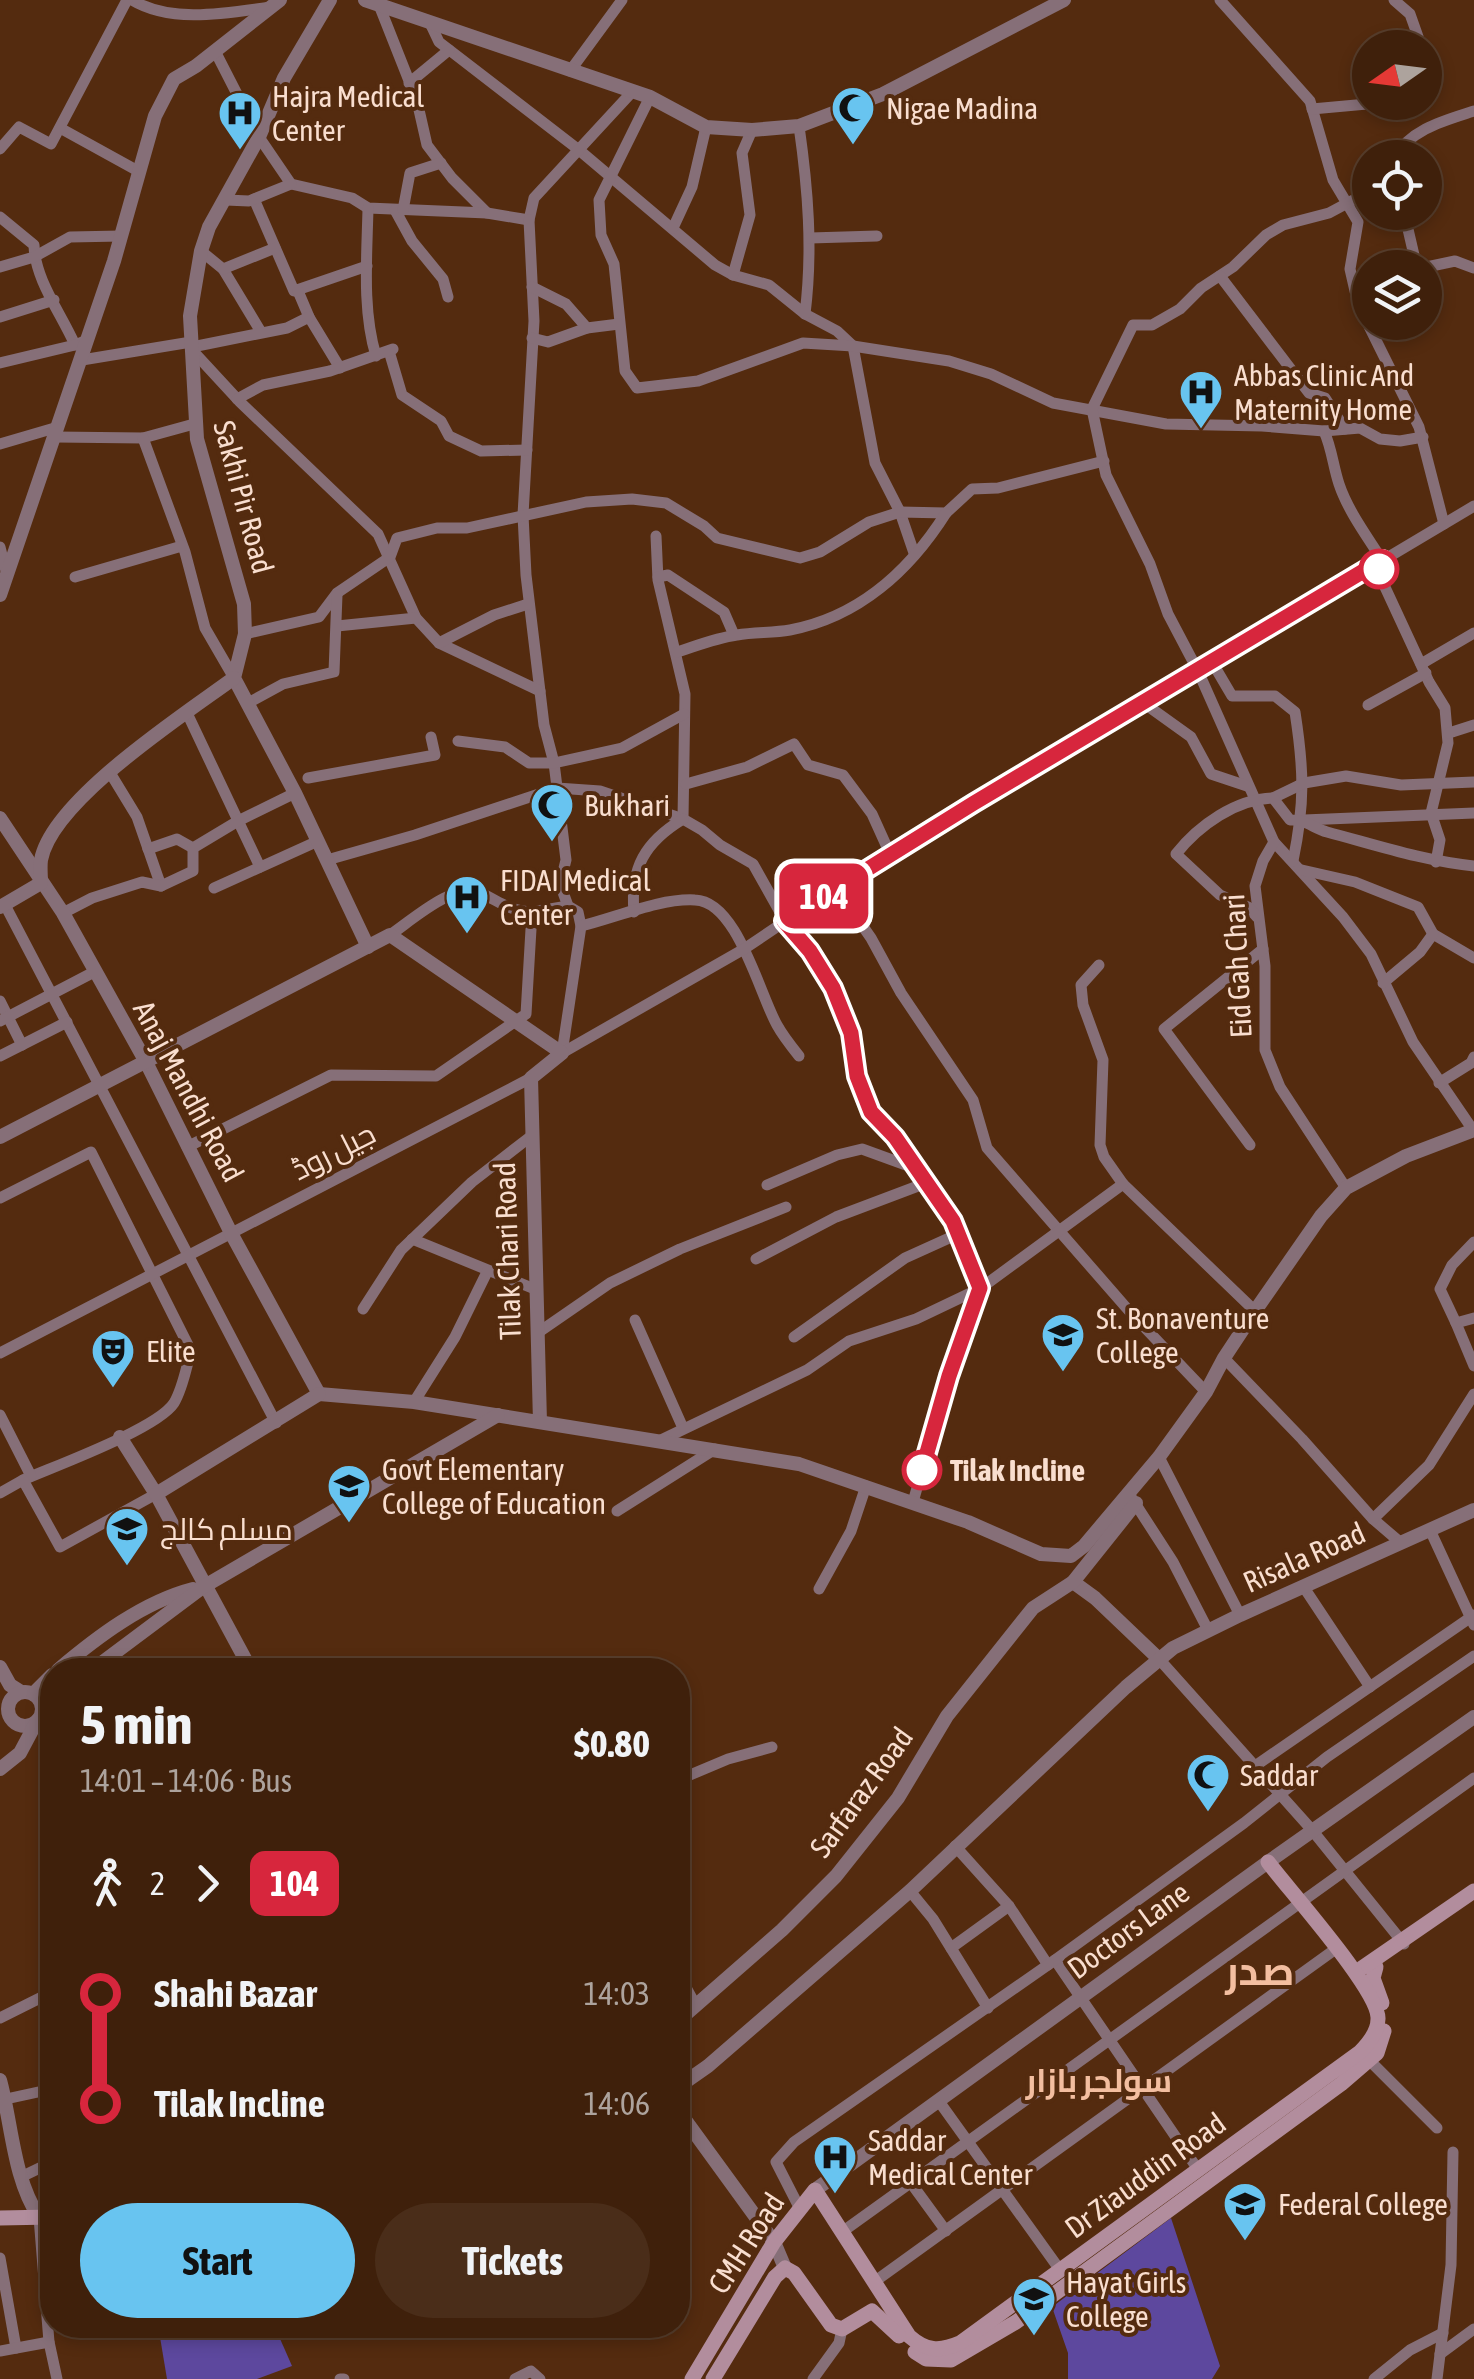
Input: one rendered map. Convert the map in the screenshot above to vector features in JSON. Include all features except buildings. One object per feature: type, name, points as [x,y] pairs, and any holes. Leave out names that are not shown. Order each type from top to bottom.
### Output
[{"type":"main road","name":"Dr Ziauddin Road","points":[[816,2190],[908,2336],[919,2345],[944,2350],[960,2343],[1199,2171],[1332,2074],[1371,2041],[1378,2021],[1378,2012],[1337,1948],[1268,1862]]},
{"type":"main road","points":[[1357,1977],[1474,1891]]},
{"type":"main road","points":[[1357,1977],[1474,1899]]},
{"type":"main road","points":[[1369,2060],[1377,2053],[1384,2030],[1374,1978],[1376,1967]]},
{"type":"main road","name":"Dr Ziauddin Road","points":[[842,2329],[872,2312],[926,2359],[951,2360],[964,2354],[1016,2322],[1369,2060]]},
{"type":"main road","name":"CMH Road","points":[[692,2379],[774,2242],[816,2190]]},
{"type":"main road","points":[[0,2218],[40,2217]]},
{"type":"main road","points":[[785,2268],[794,2273],[832,2325],[842,2329]]},
{"type":"main road","name":"CMH Road","points":[[712,2379],[768,2286],[785,2268]]},
{"type":"street","points":[[0,149],[18,127],[51,144],[130,0],[151,11],[215,15],[276,4]]},
{"type":"street","name":"Sakhi Pir Road","points":[[234,678],[245,634],[244,604],[194,424],[190,316],[209,227],[259,137],[284,78],[330,0]]},
{"type":"street","points":[[570,71],[622,0]]},
{"type":"street","points":[[372,2],[650,97],[706,128],[752,130],[799,126],[882,94],[1064,0]]},
{"type":"street","points":[[1220,0],[1310,101],[1333,180],[1358,222],[1350,268],[1358,304],[1422,437],[1444,524]]},
{"type":"street","points":[[1394,0],[1410,14],[1416,30]]},
{"type":"street","points":[[372,2],[409,83],[427,145],[487,214]]},
{"type":"street","points":[[0,595],[122,236],[155,116],[174,78],[276,4]]},
{"type":"street","points":[[430,23],[439,42],[448,50],[579,150],[715,265],[769,286],[805,314],[837,330],[853,346],[876,463],[900,512],[914,553]]},
{"type":"street","points":[[216,50],[259,137],[291,184]]},
{"type":"street","points":[[409,83],[448,50]]},
{"type":"street","points":[[562,1054],[581,926],[578,912],[568,906],[560,884],[566,860],[528,604],[523,515],[532,338],[529,220],[534,198],[632,92]]},
{"type":"street","points":[[650,97],[600,200],[601,235],[614,264],[625,371],[637,388],[698,382],[803,343],[853,346],[949,361],[991,374],[1053,403],[1166,424],[1324,432],[1360,428],[1380,439],[1422,437]]},
{"type":"street","points":[[1312,109],[1352,105]]},
{"type":"street","points":[[1404,140],[1442,121],[1474,112]]},
{"type":"street","points":[[799,126],[810,238],[805,314]]},
{"type":"street","points":[[60,128],[138,171]]},
{"type":"street","points":[[673,228],[692,188],[706,128]]},
{"type":"street","points":[[733,275],[750,215],[742,153],[752,130]]},
{"type":"street","points":[[440,163],[410,173],[399,210],[412,241],[443,279],[448,297]]},
{"type":"street","points":[[226,200],[254,199],[291,184],[352,198],[368,208],[529,220]]},
{"type":"street","points":[[254,199],[289,284],[298,292],[340,368]]},
{"type":"street","points":[[0,1415],[60,1547],[156,1494],[319,1394],[414,1402],[799,1464],[968,1522],[1041,1554],[1071,1556],[1084,1546],[1132,1498],[1206,1392],[1255,1312],[1346,1188],[1406,1156],[1474,1131],[1439,1083],[1370,954],[1344,916],[1274,842],[1106,475],[1092,410],[1132,324],[1152,325],[1180,309],[1201,288],[1233,268],[1266,234],[1283,225],[1329,213],[1352,199]]},
{"type":"street","points":[[368,208],[367,266],[376,356]]},
{"type":"street","points":[[0,216],[34,244],[34,257],[44,284],[81,348]]},
{"type":"street","points":[[0,267],[34,257],[70,237],[122,236]]},
{"type":"street","points":[[810,238],[877,236]]},
{"type":"street","points":[[223,270],[275,248]]},
{"type":"street","points":[[201,251],[223,270],[262,332]]},
{"type":"street","points":[[1442,264],[1455,261],[1474,268]]},
{"type":"street","points":[[298,292],[367,266]]},
{"type":"street","points":[[1220,276],[1309,393],[1326,398],[1346,429]]},
{"type":"street","points":[[532,287],[566,304],[587,328]]},
{"type":"street","points":[[0,317],[54,300]]},
{"type":"street","points":[[0,363],[81,348],[192,346],[287,328],[309,318]]},
{"type":"street","points":[[532,338],[548,342],[587,328],[618,324]]},
{"type":"street","points":[[192,346],[237,399],[378,534],[416,618],[439,643],[540,691]]},
{"type":"street","points":[[237,399],[263,385],[340,368],[391,350],[402,395],[440,421],[450,436],[481,451],[527,450]]},
{"type":"street","points":[[1,441],[57,432],[143,438],[194,424]]},
{"type":"street","points":[[1324,432],[1346,502],[1382,560]]},
{"type":"street","points":[[143,438],[182,546],[205,628],[295,793],[368,947]]},
{"type":"street","points":[[677,652],[734,636],[792,630],[850,610],[885,587],[927,543],[946,513],[972,489],[998,488],[1104,462]]},
{"type":"street","points":[[245,634],[319,617],[337,593],[390,557],[397,538],[437,528],[466,528],[586,502],[632,499],[666,503],[718,538],[800,558],[820,552],[869,522],[900,512],[946,513]]},
{"type":"street","points":[[531,1078],[562,1054],[744,949],[836,888],[1474,506]]},
{"type":"street","points":[[656,536],[666,625],[677,652],[686,694],[683,819]]},
{"type":"street","points":[[75,577],[182,546]]},
{"type":"street","points":[[0,547],[7,575]]},
{"type":"street","points":[[1382,560],[1378,572],[1445,708],[1449,733],[1431,814],[1440,840],[1436,862]]},
{"type":"street","points":[[658,577],[668,575],[724,612],[734,636]]},
{"type":"street","points":[[248,703],[283,684],[334,672],[337,593]]},
{"type":"street","points":[[439,643],[494,615],[528,604]]},
{"type":"street","points":[[337,626],[416,618]]},
{"type":"street","points":[[1368,706],[1474,633]]},
{"type":"street","points":[[1212,662],[1232,696],[1275,696],[1295,712],[1304,784],[1297,866]]},
{"type":"street","points":[[234,678],[108,771],[50,838],[42,859],[41,884],[3,906],[68,1022],[276,1423]]},
{"type":"street","points":[[1145,704],[1191,736],[1211,774],[1247,786]]},
{"type":"street","points":[[188,713],[260,867]]},
{"type":"street","points":[[458,741],[506,747],[529,763],[554,763],[622,748],[684,714]]},
{"type":"street","points":[[1449,733],[1474,725]]},
{"type":"street","points":[[308,778],[435,756],[431,737]]},
{"type":"street","points":[[686,784],[747,767],[794,744],[808,765],[843,775],[872,814],[891,856]]},
{"type":"street","points":[[108,771],[137,817],[161,886]]},
{"type":"street","points":[[1257,917],[1248,907],[1220,895],[1176,854],[1206,824],[1254,798],[1274,798],[1304,784],[1346,776],[1401,785],[1474,782]]},
{"type":"street","points":[[327,860],[557,788],[600,792],[683,819],[752,864],[784,921],[810,951],[833,988],[851,1033],[857,1076],[871,1112],[895,1137],[953,1221],[980,1288],[949,1376],[913,1502]]},
{"type":"street","points":[[193,848],[295,793]]},
{"type":"street","points":[[1274,798],[1290,820],[1474,812]]},
{"type":"street","name":"Anaj Mandhi Road","points":[[0,818],[63,913],[146,1062],[231,1233],[319,1394]]},
{"type":"street","points":[[634,912],[632,887],[637,866],[664,831],[683,819]]},
{"type":"street","points":[[1302,820],[1321,830],[1436,862],[1474,866]]},
{"type":"street","points":[[148,849],[177,839],[193,848]]},
{"type":"street","points":[[214,888],[318,841]]},
{"type":"street","name":"Eid Gah Chari","points":[[1274,842],[1255,886],[1263,949],[1266,1050],[1271,1070],[1346,1188]]},
{"type":"street","points":[[63,913],[92,898],[142,882],[161,886],[194,871],[193,848]]},
{"type":"street","points":[[1297,866],[1356,882],[1418,908],[1433,934],[1474,958]]},
{"type":"street","points":[[836,888],[872,938],[901,994],[974,1100],[987,1148],[1130,1312],[1206,1392]]},
{"type":"street","points":[[0,1136],[368,947],[453,892],[476,890],[506,909],[532,912],[568,906]]},
{"type":"street","points":[[581,926],[694,900],[713,904],[739,938],[777,1026],[799,1056]]},
{"type":"street","points":[[188,1147],[331,1075],[436,1076],[521,1018],[532,912]]},
{"type":"street","points":[[1383,983],[1420,952],[1433,934]]},
{"type":"street","points":[[390,935],[521,1018],[562,1054]]},
{"type":"street","points":[[1250,1145],[1164,1029],[1263,949]]},
{"type":"street","points":[[1099,964],[1081,985],[1082,1005],[1103,1060],[1100,1144],[1104,1157],[1123,1184],[1255,1312]]},
{"type":"street","points":[[4,1019],[94,972]]},
{"type":"street","points":[[0,1002],[4,1019],[22,1045]]},
{"type":"street","points":[[0,1056],[68,1022]]},
{"type":"street","points":[[1439,1083],[1474,1058]]},
{"type":"street","name":"Tilak Chari Road","points":[[531,1078],[540,1422]]},
{"type":"street","name":"جیل روڈ","points":[[0,1353],[531,1078]]},
{"type":"street","points":[[363,1309],[401,1250],[472,1182],[530,1138]]},
{"type":"street","points":[[767,1185],[837,1155],[862,1149],[917,1169]]},
{"type":"street","points":[[0,1198],[92,1152],[191,1351],[175,1402],[164,1414],[0,1493]]},
{"type":"street","points":[[756,1260],[836,1216],[926,1183]]},
{"type":"street","points":[[661,1440],[807,1370],[850,1341],[916,1319],[980,1288],[1123,1184]]},
{"type":"street","points":[[539,1332],[610,1283],[680,1249],[786,1207]]},
{"type":"street","points":[[794,1337],[905,1258],[958,1234]]},
{"type":"street","points":[[412,1239],[537,1290]]},
{"type":"street","points":[[1474,1242],[1452,1265],[1440,1289],[1474,1366]]},
{"type":"street","points":[[414,1402],[455,1338],[487,1272]]},
{"type":"street","points":[[1456,1323],[1474,1318]]},
{"type":"street","points":[[635,1320],[683,1428]]},
{"type":"street","points":[[1224,1358],[1373,1519],[1401,1543]]},
{"type":"street","points":[[1373,1519],[1429,1464],[1474,1394]]},
{"type":"street","points":[[108,1658],[203,1586],[498,1415]]},
{"type":"street","points":[[120,1437],[156,1494],[244,1658]]},
{"type":"street","points":[[616,1511],[716,1449]]},
{"type":"street","points":[[1159,1457],[1240,1615]]},
{"type":"street","points":[[819,1590],[851,1531],[866,1486]]},
{"type":"street","points":[[1132,1498],[1208,1630]]},
{"type":"street","name":"Sarfaraz Road","points":[[690,2010],[782,1930],[836,1876],[898,1798],[948,1716],[1033,1608],[1073,1582],[1132,1498]]},
{"type":"street","name":"Risala Road","points":[[690,2078],[910,1891],[1158,1659],[1208,1630],[1474,1510]]},
{"type":"street","points":[[1255,1766],[1472,1619],[1430,1530]]},
{"type":"street","points":[[1073,1582],[1158,1659],[1312,1830],[1403,1943]]},
{"type":"street","points":[[73,1658],[113,1627],[172,1594],[203,1586]]},
{"type":"street","points":[[1303,1586],[1370,1687]]},
{"type":"street","points":[[800,2209],[776,2162],[794,2142],[1052,1962],[1326,1757],[1474,1656]]},
{"type":"street","points":[[0,1667],[10,1684],[40,1704]]},
{"type":"street","points":[[8,1708],[11,1698],[40,1684]]},
{"type":"street","points":[[0,1692],[16,1724],[19,1745],[6,1765]]},
{"type":"street","points":[[6,1765],[20,1753],[40,1712]]},
{"type":"street","name":"Doctors Lane","points":[[816,2190],[1474,1717]]},
{"type":"street","points":[[16,1724],[29,1726],[38,1719]]},
{"type":"street","points":[[690,1775],[728,1758],[772,1747]]},
{"type":"street","points":[[842,2232],[1474,1778]]},
{"type":"street","points":[[955,1846],[1009,1906],[1081,1998],[1199,2171]]},
{"type":"street","points":[[910,1891],[933,1918],[988,2008]]},
{"type":"street","points":[[951,1948],[1009,1906]]},
{"type":"street","points":[[874,2282],[1337,1948]]},
{"type":"street","points":[[690,1994],[696,2004]]},
{"type":"street","points":[[0,2018],[40,1998]]},
{"type":"street","points":[[1369,2060],[1437,2128]]},
{"type":"street","points":[[0,2080],[28,2200],[40,2211]]},
{"type":"street","points":[[6,2099],[40,2092]]},
{"type":"street","points":[[938,2100],[1060,2270]]},
{"type":"street","points":[[690,2126],[774,2242],[785,2268]]},
{"type":"street","points":[[1437,2379],[1451,2265],[1453,2152]]},
{"type":"street","points":[[21,2177],[40,2168]]},
{"type":"street","points":[[911,2183],[946,2232]]},
{"type":"street","points":[[0,2258],[16,2348]]},
{"type":"street","points":[[813,2379],[839,2343],[842,2329]]},
{"type":"street","points":[[1440,2354],[1474,2329]]},
{"type":"street","points":[[1374,2379],[1410,2350],[1443,2334]]},
{"type":"street","points":[[49,2338],[57,2379]]},
{"type":"street","points":[[0,2352],[49,2342]]},
{"type":"street","points":[[516,2379],[531,2370],[540,2379]]},
{"type":"shaded area","points":[[1171,2218],[1220,2366],[1212,2379],[1068,2379],[1068,2353],[1052,2307]]},
{"type":"shaded area","points":[[160,2338],[280,2338],[292,2366],[257,2379],[167,2379]]},
{"type":"bus line","name":"104","points":[[922,1470],[980,1288],[953,1221],[895,1137],[871,1112],[857,1076],[851,1033],[833,988],[810,951],[784,921],[1382,560],[1379,569]]},
{"type":"place","name":"Nigae Madina","points":[[853,146]]},
{"type":"place","name":"Hajra Medical Center","points":[[240,151]]},
{"type":"place","name":"Abbas Clinic And Maternity Home","points":[[1201,430]]},
{"type":"place","name":"Bukhari","points":[[552,843]]},
{"type":"place","name":"FIDAI Medical Center","points":[[467,935]]},
{"type":"place","name":"St. Bonaventure College","points":[[1063,1373]]},
{"type":"place","name":"Elite","points":[[113,1389]]},
{"type":"place","name":"Tilak Incline","points":[[922,1470]]},
{"type":"place","name":"Govt Elementary College of Education","points":[[349,1524]]},
{"type":"place","name":"مسلم کالج","points":[[127,1567]]},
{"type":"place","name":"Saddar","points":[[1208,1813]]},
{"type":"place","name":"Saddar Medical Center","points":[[835,2195]]},
{"type":"place","name":"Federal College","points":[[1245,2242]]},
{"type":"place","name":"Hayat Girls College","points":[[1034,2337]]},
{"type":"district","name":"صدر","points":[[1260,1970]]},
{"type":"district","name":"سولجر بازار","points":[[1099,2080]]}]
